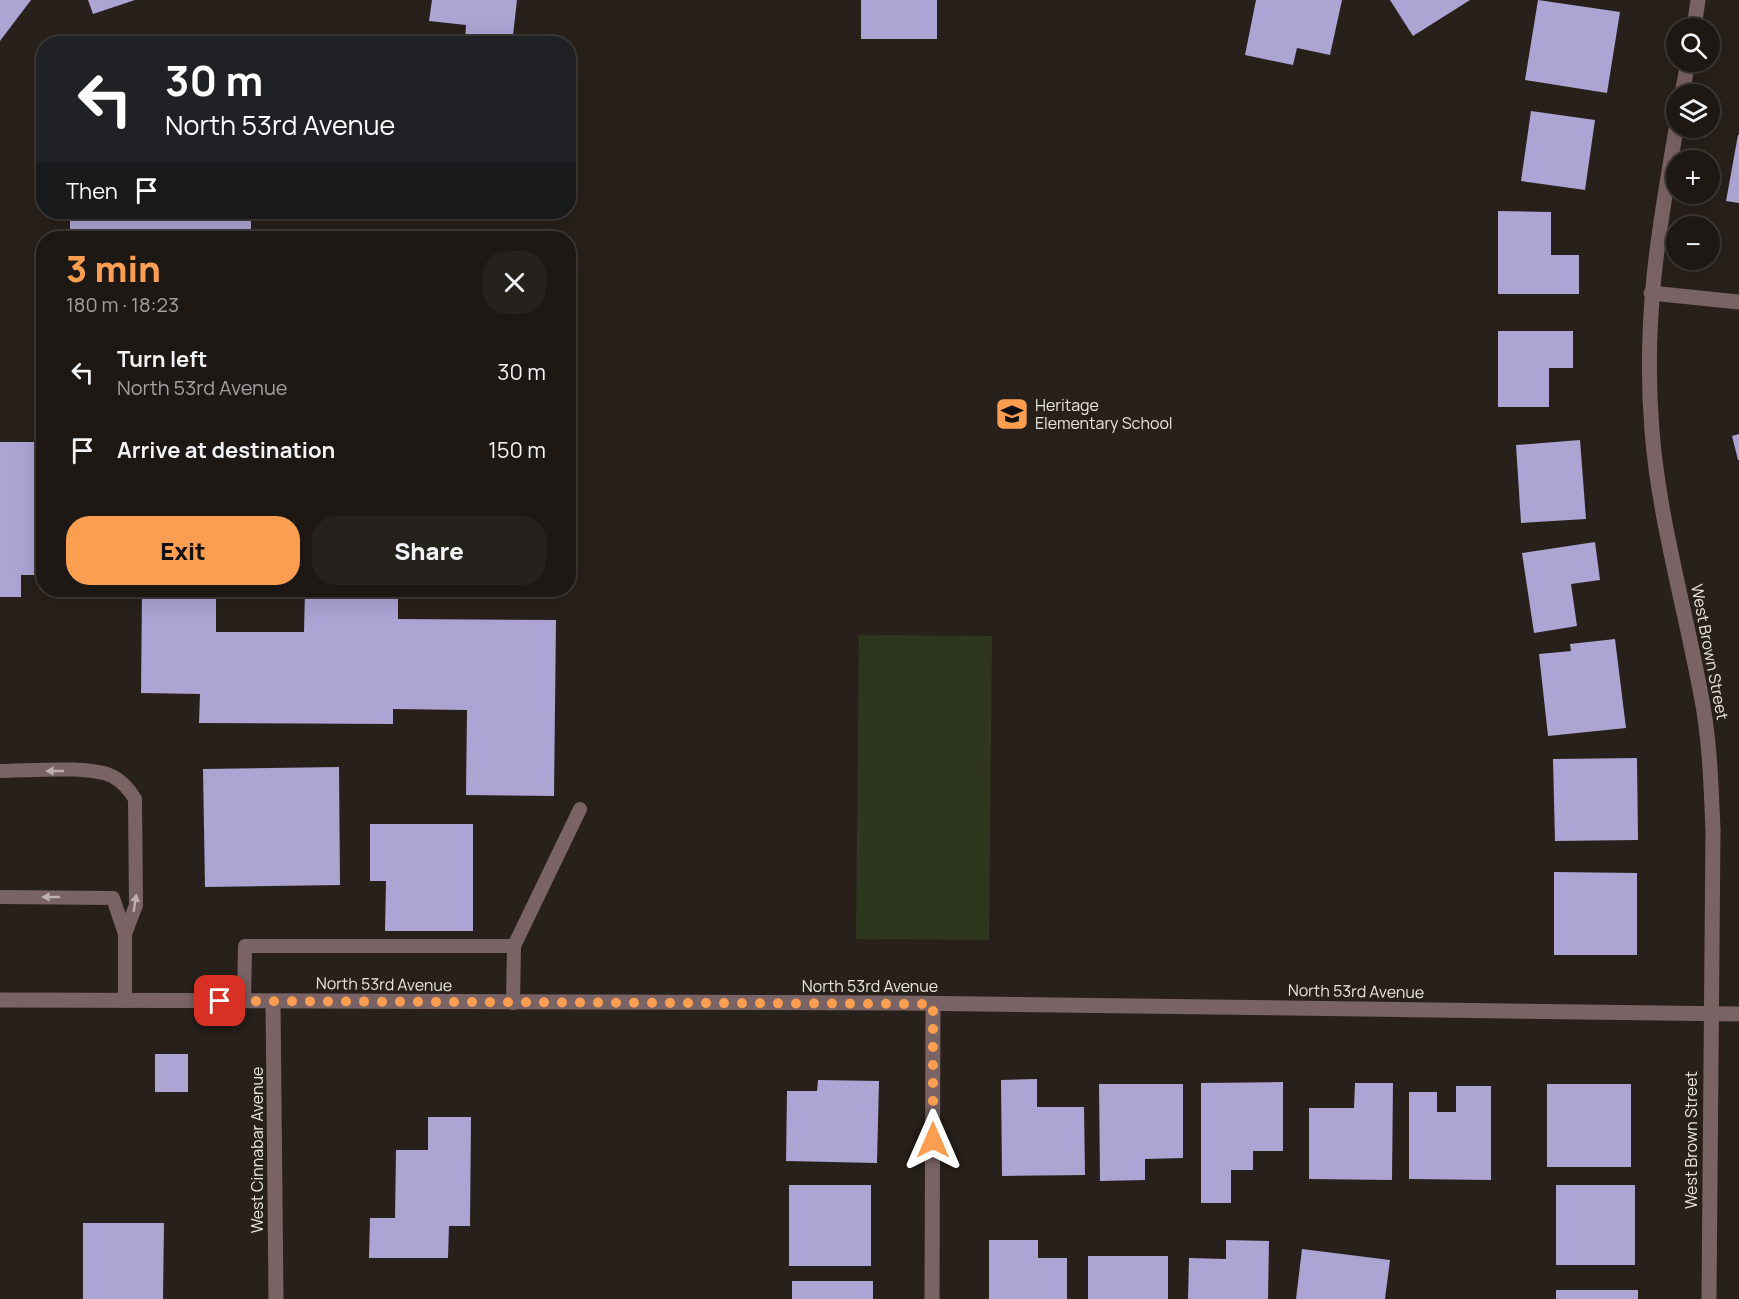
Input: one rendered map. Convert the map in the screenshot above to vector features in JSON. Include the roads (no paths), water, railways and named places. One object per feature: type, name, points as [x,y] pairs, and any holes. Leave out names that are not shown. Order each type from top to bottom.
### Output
[{"type":"street","points":[[1695,18],[1698,0]]},
{"type":"street","name":"West Brown Street","points":[[1674,138],[1656,240],[1648,345],[1652,432],[1660,492],[1702,697],[1711,765],[1713,830],[1709,1299]]},
{"type":"street","points":[[1651,293],[1739,302]]},
{"type":"street","name":"North 53rd Avenue","points":[[0,1000],[933,1004],[1739,1014]]},
{"type":"street","name":"West Cinnabar Avenue","points":[[273,1001],[276,1299]]},
{"type":"street","points":[[932,1299],[933,1004]]},
{"type":"lane","points":[[0,771],[90,771],[114,777],[128,788],[135,799],[136,905],[125,934]]},
{"type":"lane","points":[[513,1003],[514,946],[580,809]]},
{"type":"lane","points":[[0,897],[113,898],[125,934],[125,1001]]},
{"type":"lane","points":[[244,1001],[245,946],[514,946]]},
{"type":"place","name":"Heritage Elementary School","points":[[1012,414]]}]
